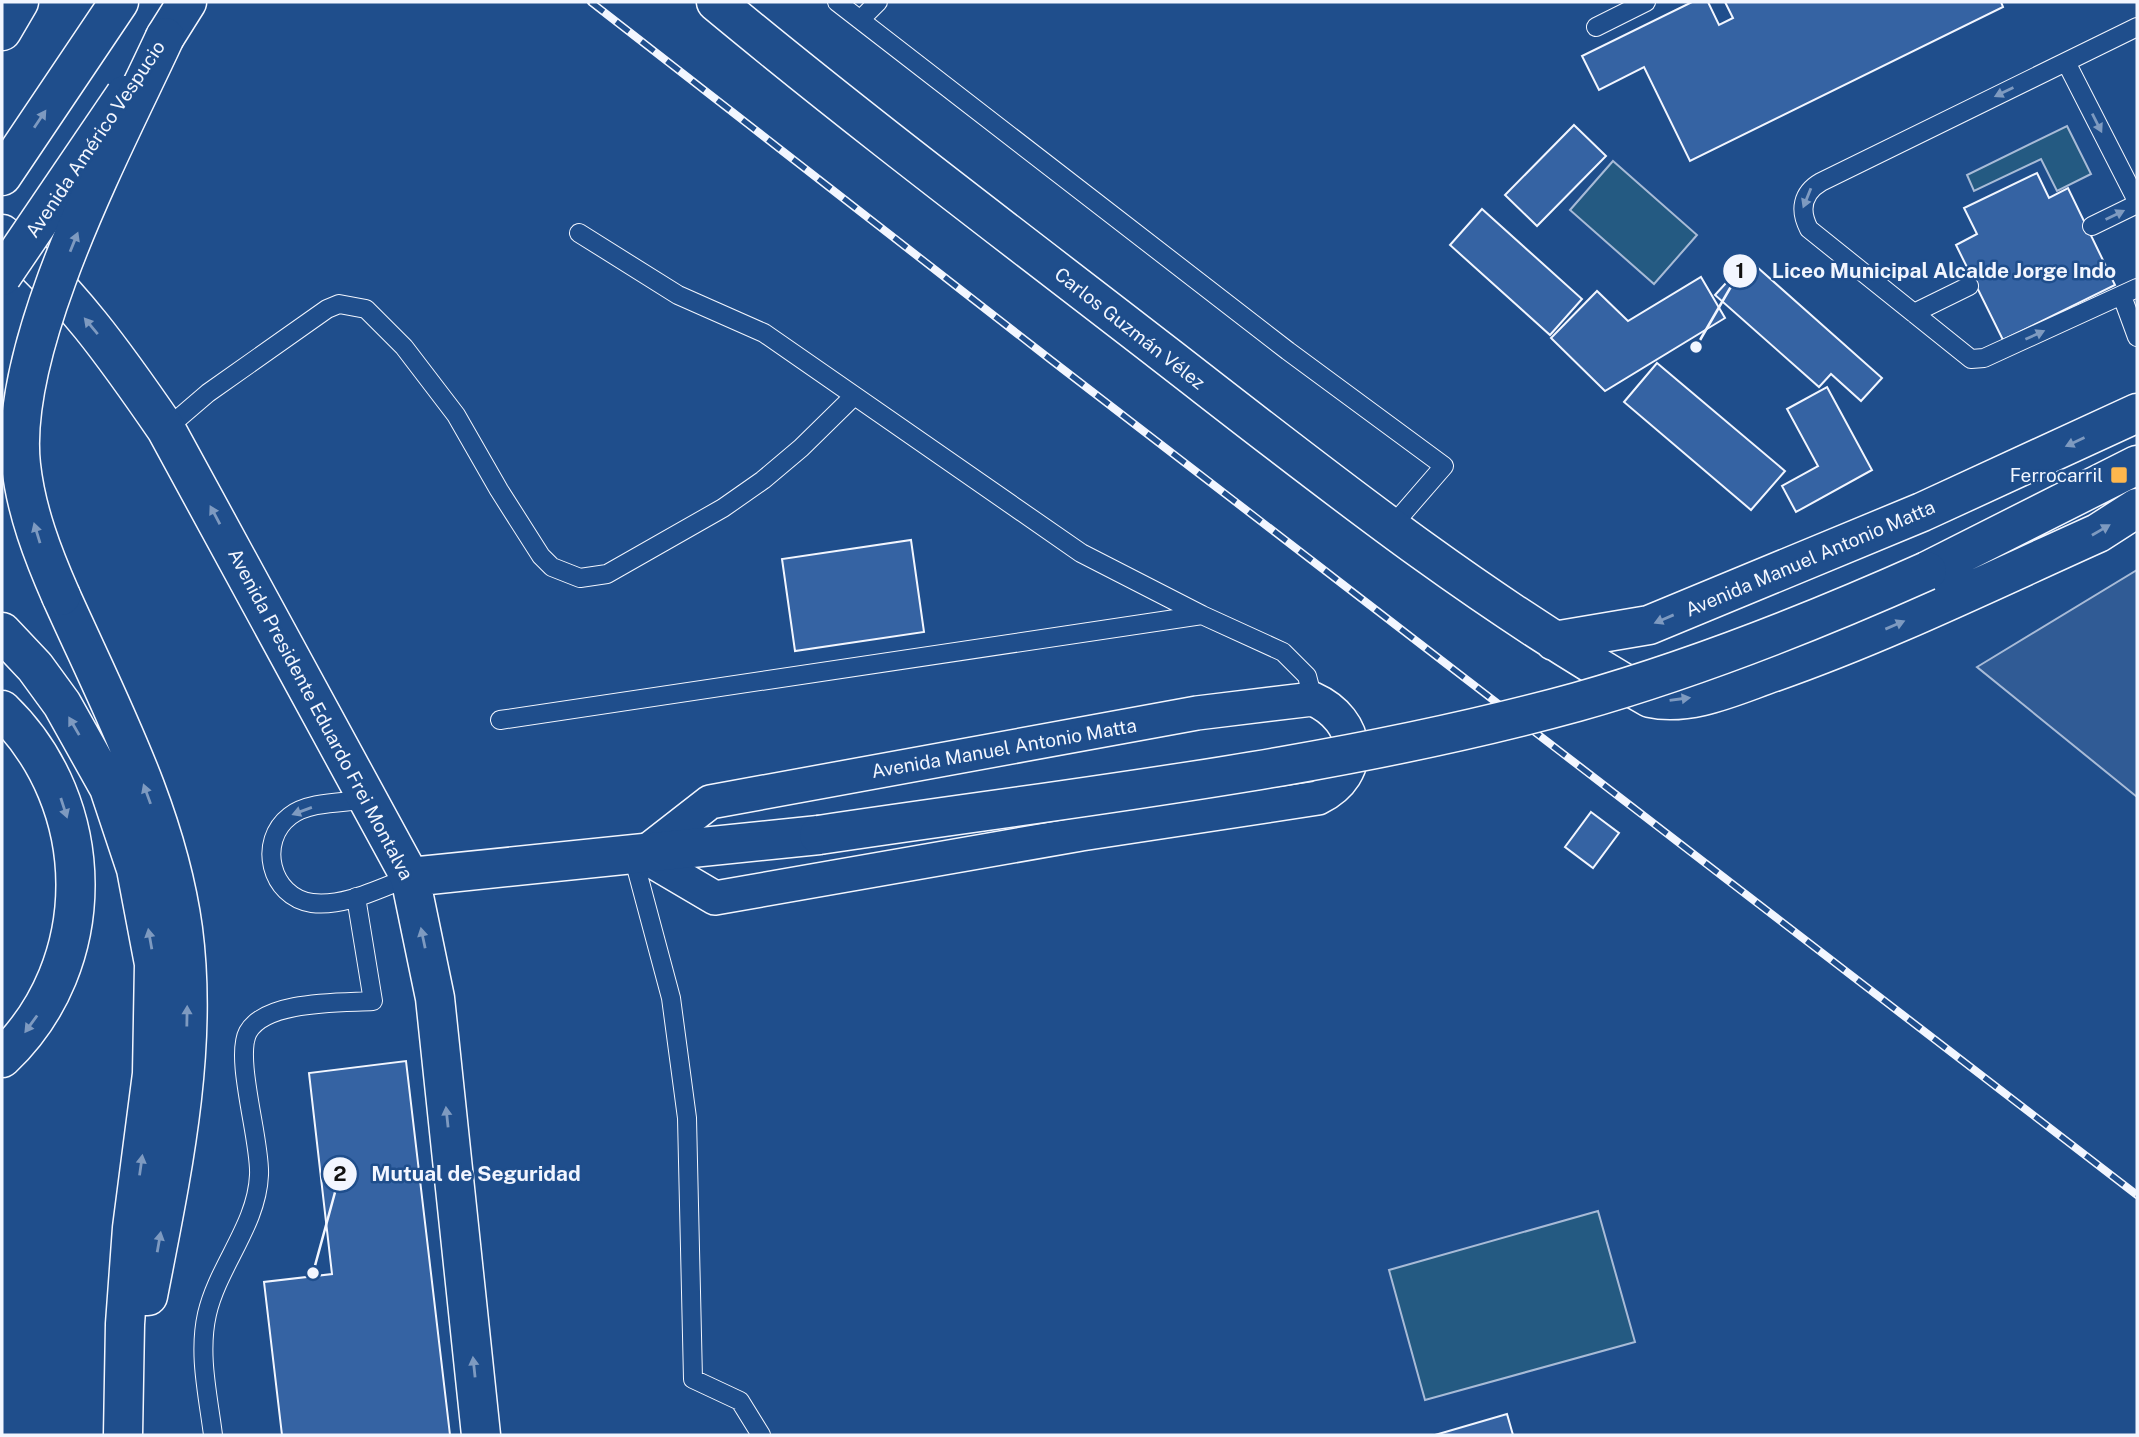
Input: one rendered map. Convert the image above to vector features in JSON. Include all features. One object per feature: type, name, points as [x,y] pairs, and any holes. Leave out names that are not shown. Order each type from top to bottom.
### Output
[{"type":"main road","points":[[2,31],[19,2]]},
{"type":"main road","points":[[2,176],[119,2]]},
{"type":"main road","name":"Avenida Américo Vespucio","points":[[2,276],[187,2]]},
{"type":"main road","name":"Carlos Guzmán Vélez","points":[[716,2],[874,130],[1278,442],[1512,614],[1555,641]]},
{"type":"main road","points":[[126,1379],[148,1299],[178,1121],[187,1038],[183,928],[167,857],[147,792],[40,545],[24,488],[20,440],[25,395],[41,331],[62,270],[164,37]]},
{"type":"main road","name":"Avenida Presidente Eduardo Frei Montalva","points":[[2,234],[35,262],[75,307],[127,371],[166,429],[410,877],[435,998],[481,1435]]},
{"type":"main road","name":"Avenida Manuel Antonio Matta","points":[[1555,641],[1649,625],[1922,512],[2137,413]]},
{"type":"main road","points":[[410,877],[638,856],[819,835],[1314,760],[1473,729],[1578,702],[1682,669],[1844,607],[1927,571],[2137,465]]},
{"type":"main road","points":[[1555,641],[1650,698],[1666,701],[1696,697],[1837,650],[2098,533],[2137,508]]},
{"type":"main road","points":[[2,632],[35,667],[62,704],[108,788],[136,869],[154,964],[152,1074],[132,1228],[125,1324],[123,1435]]},
{"type":"main road","points":[[2,710],[27,738],[47,767],[71,832],[76,867],[73,925],[61,971],[46,1003],[2,1058]]},
{"type":"street","points":[[638,856],[715,898],[1081,834],[1318,798],[1331,792],[1348,771],[1352,745],[1348,729],[1339,716],[1328,705],[1313,699]]},
{"type":"street","name":"Avenida Manuel Antonio Matta","points":[[638,856],[710,803],[1115,727],[1313,699]]},
{"type":"lane","points":[[837,2],[1289,351],[1444,466],[1392,526]]},
{"type":"lane","points":[[860,20],[878,2]]},
{"type":"lane","points":[[1596,27],[1646,2]]},
{"type":"lane","points":[[2137,27],[1821,182],[1807,193],[1803,211],[1810,229],[1971,359],[1984,358],[2129,292],[2137,337]]},
{"type":"lane","points":[[2066,62],[2137,202],[2092,226]]},
{"type":"lane","points":[[579,233],[678,295],[764,333],[1081,553],[1202,615],[1283,652],[1307,676],[1313,699]]},
{"type":"lane","points":[[1914,313],[1969,286]]},
{"type":"lane","points":[[166,429],[208,393],[327,309],[340,304],[366,309],[404,347],[437,388],[541,556],[567,575],[593,578],[607,575],[723,508],[801,448],[854,396]]},
{"type":"lane","points":[[500,720],[1202,615]]},
{"type":"lane","points":[[369,799],[306,808],[291,815],[279,827],[272,842],[274,874],[296,898],[311,903],[327,903],[356,897],[410,877]]},
{"type":"lane","points":[[638,856],[671,998],[687,1118],[693,1379],[740,1401],[761,1435]]},
{"type":"lane","points":[[213,1435],[202,1354],[207,1312],[252,1211],[260,1174],[244,1053],[248,1032],[266,1016],[297,1006],[373,1002],[356,897]]},
{"type":"shaded area","points":[[2067,126],[2091,174],[2057,191],[2041,159],[1974,191],[1967,175]]},
{"type":"shaded area","points":[[1613,161],[1697,235],[1654,284],[1570,210]]},
{"type":"shaded area","points":[[2137,570],[2137,797],[1977,667]]},
{"type":"shaded area","points":[[1598,1211],[1635,1342],[1425,1400],[1389,1270]]},
{"type":"building","points":[[1692,2],[1708,2],[1719,25],[1733,18],[1725,2],[2001,2],[2003,7],[1690,161],[1644,67],[1599,90],[1582,56]]},
{"type":"building","points":[[1574,125],[1606,156],[1537,226],[1505,195]]},
{"type":"building","points":[[2037,173],[2049,198],[2068,188],[2115,285],[2003,340],[1956,245],[1977,234],[1964,208]]},
{"type":"building","points":[[1482,209],[1582,299],[1550,335],[1450,245]]},
{"type":"building","points":[[1748,259],[1882,378],[1861,401],[1831,374],[1819,387],[1715,295]]},
{"type":"building","points":[[1701,277],[1725,318],[1605,391],[1551,338],[1597,291],[1628,321]]},
{"type":"building","points":[[1657,363],[1785,471],[1751,510],[1624,402]]},
{"type":"building","points":[[1827,387],[1872,470],[1796,512],[1782,486],[1818,466],[1787,409]]},
{"type":"building","points":[[911,540],[924,632],[795,651],[782,559]]},
{"type":"building","points":[[1591,812],[1619,833],[1593,868],[1565,847]]},
{"type":"building","points":[[406,1061],[450,1435],[282,1435],[264,1282],[332,1274],[309,1073]]},
{"type":"building","points":[[1507,1414],[1513,1435],[1435,1435]]},
{"type":"railway","points":[[591,2],[1051,360],[2137,1195]]},
{"type":"place","name":"Liceo Municipal Alcalde Jorge Indo","points":[[1696,347]]},
{"type":"place","name":"Ferrocarril","points":[[2119,475]]},
{"type":"place","name":"Mutual de Seguridad","points":[[313,1273]]}]
